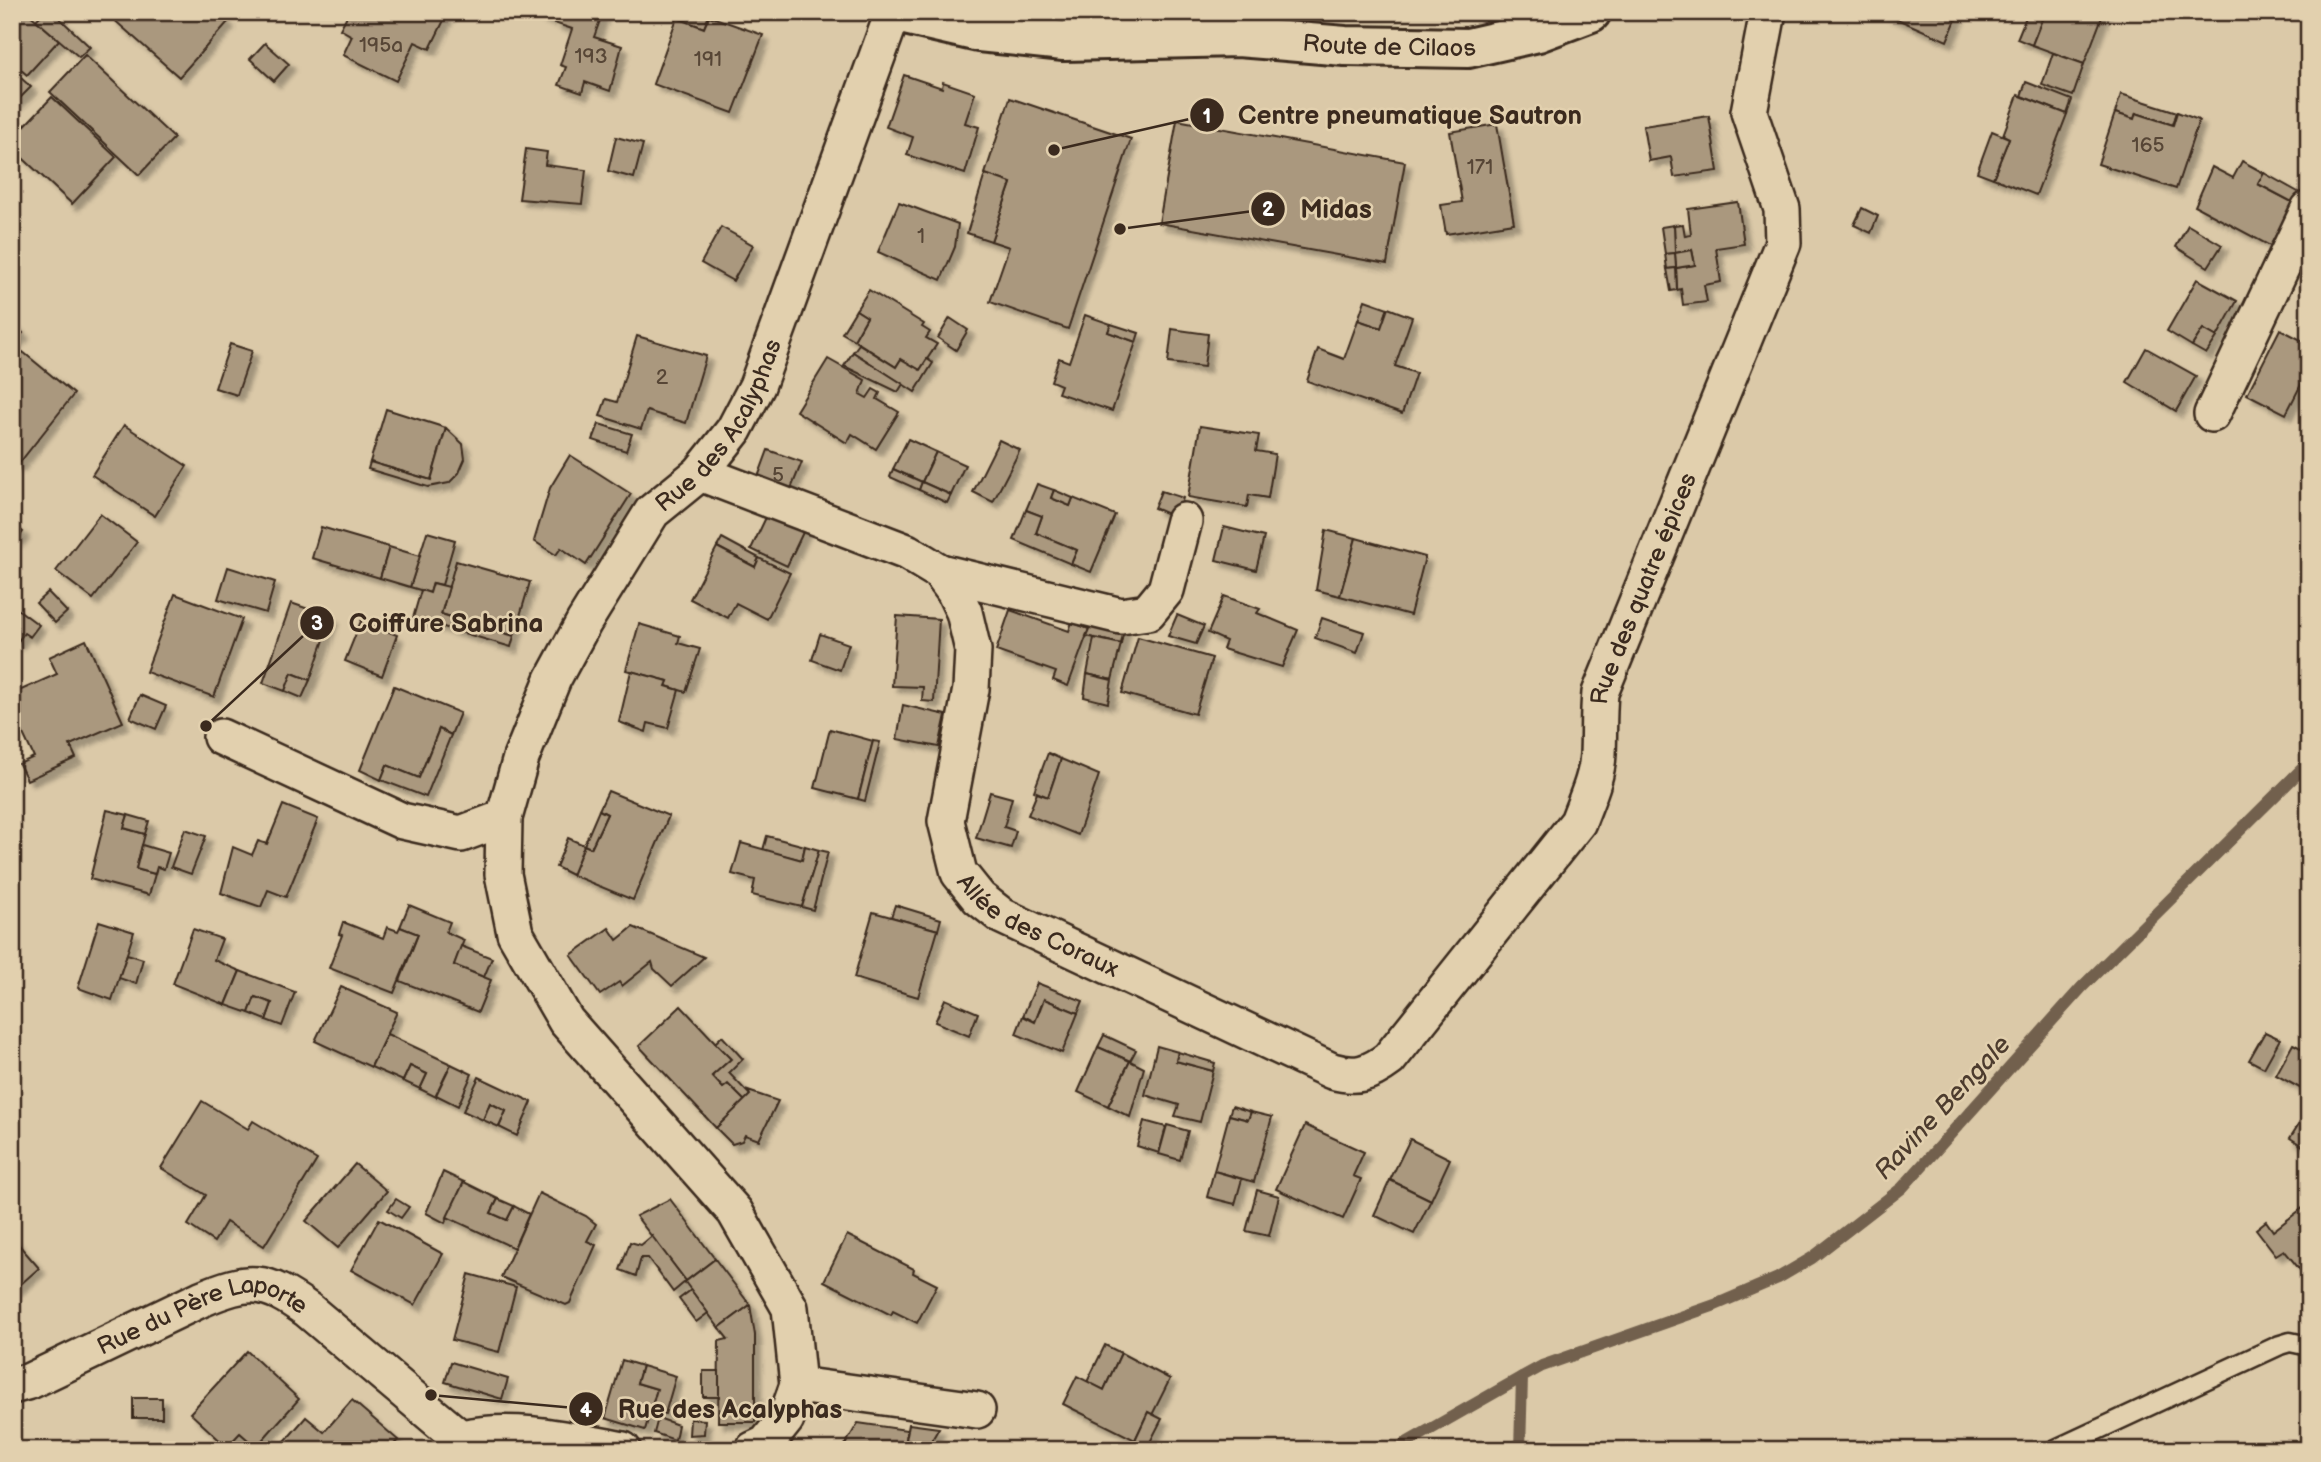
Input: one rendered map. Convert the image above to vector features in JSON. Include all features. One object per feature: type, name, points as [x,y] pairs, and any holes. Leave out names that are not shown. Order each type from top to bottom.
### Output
[{"type":"main road","name":"Route de Cilaos","points":[[892,13],[979,32],[1064,41],[1238,37],[1345,46],[1468,48],[1538,32],[1591,12]]},
{"type":"street","name":"Rue des quatre épices","points":[[1332,1071],[1348,1076],[1368,1074],[1389,1059],[1577,822],[1582,812],[1594,782],[1598,755],[1597,718],[1600,693],[1783,243],[1782,209],[1749,112],[1768,12]]},
{"type":"street","name":"Rue des Acalyphas","points":[[753,1450],[766,1444],[786,1419],[798,1385],[790,1308],[735,1212],[566,1021],[515,933],[503,874],[504,817],[530,735],[554,679],[584,622],[652,512],[700,473],[734,430],[757,386],[892,13]]},
{"type":"street","points":[[2211,414],[2309,209]]},
{"type":"street","name":"Allée des Coraux","points":[[700,473],[907,552],[940,572],[1121,616],[1148,612],[1166,590],[1184,521]]},
{"type":"street","name":"Allée des Coraux","points":[[940,572],[964,612],[973,650],[971,689],[946,821],[959,873],[979,898],[1002,916],[1332,1071]]},
{"type":"street","points":[[221,737],[402,821],[461,834],[504,817]]},
{"type":"street","name":"Rue du Père Laporte","points":[[12,1386],[30,1381],[201,1299],[230,1287],[259,1283],[285,1293],[309,1310],[467,1444]]},
{"type":"street","points":[[798,1385],[977,1410]]},
{"type":"street","points":[[467,1444],[489,1432],[525,1433],[623,1450]]},
{"type":"lane","points":[[2053,1450],[2280,1345],[2290,1342],[2309,1346]]},
{"type":"building","points":[[17,12],[27,12],[59,40],[27,75],[12,62],[12,17]]},
{"type":"building","points":[[44,12],[53,12],[90,47],[79,57],[36,20]]},
{"type":"building","points":[[117,12],[218,12],[228,22],[179,77],[112,18]]},
{"type":"building","points":[[349,12],[448,12],[430,49],[415,42],[396,81],[343,55],[352,36],[340,29]]},
{"type":"building","points":[[530,12],[552,12],[549,20]]},
{"type":"building","points":[[558,12],[603,12],[594,37],[622,46],[610,91],[585,82],[582,93],[559,85],[566,67],[560,65],[572,29],[554,23]]},
{"type":"building","points":[[679,12],[699,12],[709,16],[704,28],[677,18]]},
{"type":"building","points":[[1881,12],[1952,12],[1958,15],[1947,41]]},
{"type":"building","points":[[2028,12],[2045,12],[2032,45],[2017,39]]},
{"type":"building","points":[[2045,12],[2104,12],[2084,64],[2032,45]]},
{"type":"building","points":[[709,16],[763,35],[733,113],[653,84],[677,18],[704,28]]},
{"type":"building","points":[[265,43],[289,64],[274,81],[250,59]]},
{"type":"building","points":[[2053,53],[2084,64],[2073,96],[2042,85]]},
{"type":"building","points":[[85,55],[174,138],[139,175],[50,92]]},
{"type":"building","points":[[12,70],[31,87],[12,106]]},
{"type":"building","points":[[904,75],[942,88],[943,82],[975,93],[965,123],[979,127],[965,174],[907,155],[913,137],[886,127]]},
{"type":"building","points":[[2026,82],[2072,100],[2067,114],[2021,96]]},
{"type":"building","points":[[2121,94],[2177,112],[2173,125],[2136,113],[2134,119],[2115,113]]},
{"type":"building","points":[[2018,95],[2067,114],[2036,195],[1993,178],[2009,138],[2003,135]]},
{"type":"building","points":[[52,97],[116,157],[72,204],[12,148],[12,139]]},
{"type":"building","points":[[1010,98],[1131,139],[1068,329],[990,302],[1009,247],[991,241],[1011,183],[985,174]]},
{"type":"building","points":[[2177,112],[2199,120],[2176,189],[2098,164],[2115,113],[2134,119],[2136,113],[2173,125]]},
{"type":"building","points":[[1709,116],[1718,171],[1674,177],[1671,157],[1649,161],[1643,126]]},
{"type":"building","points":[[1177,120],[1405,162],[1387,264],[1159,223]]},
{"type":"building","points":[[1497,124],[1514,223],[1446,234],[1441,205],[1462,202],[1450,132]]},
{"type":"building","points":[[1992,131],[2009,138],[1993,178],[1977,172]]},
{"type":"building","points":[[616,137],[643,144],[634,178],[608,171]]},
{"type":"building","points":[[526,149],[547,152],[545,165],[586,170],[582,204],[519,199]]},
{"type":"building","points":[[2242,161],[2264,173],[2258,184],[2294,203],[2270,246],[2195,206],[2212,167],[2233,178]]},
{"type":"building","points":[[2264,173],[2300,193],[2294,203],[2258,184]]},
{"type":"building","points":[[985,174],[1011,183],[991,241],[967,233]]},
{"type":"building","points":[[899,202],[958,224],[955,247],[941,280],[878,252]]},
{"type":"building","points":[[1738,202],[1744,244],[1716,248],[1721,282],[1704,285],[1707,302],[1683,305],[1681,289],[1677,290],[1676,268],[1695,265],[1692,250],[1675,253],[1674,225],[1683,224],[1685,236],[1691,235],[1688,209]]},
{"type":"building","points":[[1862,208],[1878,216],[1871,233],[1854,225]]},
{"type":"building","points":[[1674,225],[1675,253],[1665,254],[1661,227]]},
{"type":"building","points":[[2188,225],[2222,245],[2208,267],[2176,247]]},
{"type":"building","points":[[721,227],[753,245],[733,281],[701,263]]},
{"type":"building","points":[[1692,250],[1695,265],[1676,268],[1675,253]]},
{"type":"building","points":[[1675,253],[1676,268],[1667,269],[1665,254]]},
{"type":"building","points":[[1676,268],[1677,290],[1671,291],[1667,269]]},
{"type":"building","points":[[2197,279],[2237,301],[2217,337],[2203,329],[2192,346],[2167,331]]},
{"type":"building","points":[[869,290],[924,324],[922,327],[930,332],[926,338],[937,344],[920,370],[901,359],[896,367],[854,340],[867,317],[856,310]]},
{"type":"building","points":[[1365,300],[1388,308],[1381,328],[1358,320]]},
{"type":"building","points":[[1388,308],[1412,317],[1395,366],[1416,373],[1402,414],[1307,381],[1318,349],[1344,359],[1358,320],[1381,328]]},
{"type":"building","points":[[856,310],[867,317],[854,340],[842,333]]},
{"type":"building","points":[[1085,315],[1111,324],[1108,332],[1136,342],[1112,411],[1058,393],[1061,385],[1051,381],[1059,358],[1069,362]]},
{"type":"building","points":[[950,318],[968,330],[956,350],[938,338]]},
{"type":"building","points":[[12,322],[23,333],[12,344]]},
{"type":"building","points":[[1111,324],[1139,333],[1136,342],[1108,332]]},
{"type":"building","points":[[1172,329],[1208,334],[1204,367],[1168,363]]},
{"type":"building","points":[[2203,329],[2217,337],[2206,354],[2192,346]]},
{"type":"building","points":[[2280,329],[2309,344],[2309,369],[2286,414],[2247,394]]},
{"type":"building","points":[[637,336],[706,356],[686,423],[647,411],[641,429],[600,416],[606,399],[617,402]]},
{"type":"building","points":[[230,344],[252,351],[237,395],[215,388]]},
{"type":"building","points":[[859,344],[896,367],[901,359],[920,370],[927,359],[933,363],[915,392],[853,352]]},
{"type":"building","points":[[2146,348],[2196,376],[2176,411],[2127,382]]},
{"type":"building","points":[[23,352],[74,394],[17,466],[12,462],[12,365]]},
{"type":"building","points":[[853,352],[903,384],[898,392],[844,366]]},
{"type":"building","points":[[828,359],[865,380],[860,394],[867,398],[873,389],[880,393],[877,399],[899,412],[876,449],[852,434],[847,443],[796,411]]},
{"type":"building","points":[[2309,369],[2309,388],[2301,384]]},
{"type":"building","points":[[386,409],[446,428],[431,480],[370,462]]},
{"type":"building","points":[[599,424],[632,434],[626,451],[593,440]]},
{"type":"building","points":[[124,425],[187,466],[155,516],[92,475]]},
{"type":"building","points":[[1200,426],[1259,435],[1256,451],[1275,454],[1268,498],[1249,495],[1247,507],[1188,497]]},
{"type":"building","points":[[446,428],[463,444],[465,459],[459,473],[449,483],[428,487],[368,469],[370,462],[431,480]]},
{"type":"building","points":[[908,439],[936,452],[922,482],[893,469]]},
{"type":"building","points":[[999,440],[1020,450],[993,502],[973,492]]},
{"type":"building","points":[[768,450],[802,462],[786,501],[754,488]]},
{"type":"building","points":[[936,452],[965,465],[951,495],[922,482]]},
{"type":"building","points":[[570,455],[631,494],[586,565],[561,548],[556,555],[534,541],[550,488]]},
{"type":"building","points":[[893,469],[922,482],[919,490],[890,477]]},
{"type":"building","points":[[922,482],[951,495],[947,503],[919,490]]},
{"type":"building","points":[[1037,484],[1054,490],[1051,498],[1070,506],[1073,498],[1115,515],[1091,572],[1071,564],[1077,550],[1036,533],[1042,516],[1026,510]]},
{"type":"building","points":[[1054,490],[1073,498],[1070,506],[1051,498]]},
{"type":"building","points":[[1161,491],[1183,498],[1177,518],[1154,508]]},
{"type":"building","points":[[1026,510],[1042,516],[1036,533],[1077,550],[1071,564],[1014,540]]},
{"type":"building","points":[[768,513],[806,526],[787,566],[751,549]]},
{"type":"building","points":[[100,514],[137,542],[93,599],[56,571]]},
{"type":"building","points":[[12,523],[23,532],[17,540],[12,536]]},
{"type":"building","points":[[321,527],[389,547],[380,578],[312,558]]},
{"type":"building","points":[[1224,527],[1264,537],[1256,570],[1216,560]]},
{"type":"building","points":[[1326,530],[1356,538],[1340,596],[1316,590]]},
{"type":"building","points":[[427,532],[455,540],[442,585],[433,583],[430,593],[410,587]]},
{"type":"building","points":[[722,538],[759,558],[755,567],[717,547]]},
{"type":"building","points":[[1356,538],[1425,557],[1410,615],[1340,596]]},
{"type":"building","points":[[389,547],[420,556],[410,587],[380,578]]},
{"type":"building","points":[[717,547],[755,567],[759,558],[790,573],[767,619],[736,603],[728,618],[690,599]]},
{"type":"building","points":[[456,561],[530,582],[514,636],[441,614]]},
{"type":"building","points":[[228,567],[275,582],[266,613],[218,599]]},
{"type":"building","points":[[433,583],[449,587],[441,614],[514,636],[511,647],[413,618],[421,590],[430,593]]},
{"type":"building","points":[[48,592],[67,612],[55,623],[36,603]]},
{"type":"building","points":[[175,594],[242,619],[214,697],[146,672]]},
{"type":"building","points":[[1224,596],[1260,609],[1257,613],[1298,630],[1282,667],[1223,649],[1226,641],[1208,633]]},
{"type":"building","points":[[291,603],[332,617],[310,680],[292,673],[285,691],[263,683]]},
{"type":"building","points":[[12,605],[39,625],[30,637],[24,633],[16,644],[12,641]]},
{"type":"building","points":[[1010,610],[1069,631],[1072,622],[1089,629],[1068,686],[1053,680],[1056,672],[996,651]]},
{"type":"building","points":[[1076,612],[1125,624],[1121,644],[1086,636],[1089,629],[1072,622]]},
{"type":"building","points":[[1177,615],[1204,626],[1196,644],[1168,636]]},
{"type":"building","points":[[897,616],[939,619],[934,702],[922,701],[923,687],[892,686]]},
{"type":"building","points":[[1322,618],[1364,632],[1357,653],[1315,638]]},
{"type":"building","points":[[361,621],[397,635],[382,676],[345,661]]},
{"type":"building","points":[[639,624],[680,636],[678,643],[700,649],[686,692],[666,686],[668,681],[626,670]]},
{"type":"building","points":[[820,634],[849,644],[840,670],[812,660]]},
{"type":"building","points":[[1138,637],[1212,658],[1195,714],[1122,693]]},
{"type":"building","points":[[1094,638],[1121,644],[1112,680],[1087,674]]},
{"type":"building","points":[[86,640],[123,722],[70,745],[76,758],[27,780],[19,764],[34,757],[17,721],[22,718],[12,694],[57,674],[49,657]]},
{"type":"building","points":[[631,671],[668,681],[666,686],[679,690],[668,728],[648,723],[646,732],[619,722]]},
{"type":"building","points":[[292,673],[310,680],[302,698],[285,691]]},
{"type":"building","points":[[1087,674],[1112,680],[1108,703],[1084,697]]},
{"type":"building","points":[[394,686],[460,713],[451,735],[439,729],[419,778],[387,765],[381,780],[360,770]]},
{"type":"building","points":[[140,695],[166,706],[156,729],[130,718]]},
{"type":"building","points":[[903,705],[946,715],[939,747],[897,739]]},
{"type":"building","points":[[439,729],[451,735],[426,797],[381,780],[387,765],[419,778]]},
{"type":"building","points":[[830,729],[873,741],[858,799],[815,788]]},
{"type":"building","points":[[873,741],[880,742],[865,801],[858,799]]},
{"type":"building","points":[[1048,753],[1061,759],[1048,797],[1034,791]]},
{"type":"building","points":[[1061,759],[1099,775],[1078,835],[1028,815],[1037,793],[1048,797]]},
{"type":"building","points":[[608,791],[669,816],[633,900],[572,875],[584,845],[591,848],[607,814],[599,810]]},
{"type":"building","points":[[990,792],[1012,798],[1004,827],[1016,831],[1011,848],[976,838]]},
{"type":"building","points":[[283,805],[318,819],[286,897],[268,890],[261,907],[221,893],[233,847],[252,855],[258,841],[267,844]]},
{"type":"building","points":[[107,810],[128,815],[124,828],[145,834],[136,869],[155,874],[149,895],[90,879]]},
{"type":"building","points":[[599,810],[607,814],[591,848],[584,845]]},
{"type":"building","points":[[128,815],[149,821],[145,834],[124,828]]},
{"type":"building","points":[[185,829],[206,836],[191,874],[171,867]]},
{"type":"building","points":[[767,836],[805,846],[802,860],[763,850]]},
{"type":"building","points":[[568,838],[584,845],[572,875],[556,867]]},
{"type":"building","points":[[741,843],[802,860],[805,846],[819,850],[802,907],[752,895],[755,880],[732,874]]},
{"type":"building","points":[[142,845],[169,853],[164,869],[157,867],[155,874],[136,869]]},
{"type":"building","points":[[819,850],[828,852],[813,910],[802,907]]},
{"type":"building","points":[[409,905],[450,922],[446,932],[464,940],[454,965],[491,980],[478,1012],[400,981],[418,934],[400,927]]},
{"type":"building","points":[[895,905],[941,919],[938,930],[891,917]]},
{"type":"building","points":[[873,912],[938,930],[918,997],[854,978]]},
{"type":"building","points":[[99,921],[134,932],[112,1000],[78,988]]},
{"type":"building","points":[[343,922],[383,938],[387,927],[398,931],[400,927],[418,934],[394,993],[329,968],[342,935],[339,934]]},
{"type":"building","points":[[633,927],[704,957],[672,986],[654,969],[652,962],[622,986],[619,982],[600,995],[571,955],[609,928],[617,940]]},
{"type":"building","points":[[193,929],[222,939],[214,960],[240,971],[226,1005],[173,984]]},
{"type":"building","points":[[461,946],[492,958],[484,977],[454,965]]},
{"type":"building","points":[[127,954],[143,959],[136,984],[119,978]]},
{"type":"building","points":[[240,971],[295,992],[282,1026],[266,1020],[272,1003],[255,997],[249,1013],[226,1005]]},
{"type":"building","points":[[1037,983],[1083,1001],[1078,1013],[1044,999],[1035,1022],[1023,1016]]},
{"type":"building","points":[[341,987],[397,1012],[371,1067],[315,1041]]},
{"type":"building","points":[[255,997],[272,1003],[266,1020],[249,1013]]},
{"type":"building","points":[[945,999],[978,1013],[969,1036],[935,1022]]},
{"type":"building","points":[[1044,999],[1078,1013],[1062,1053],[1016,1034],[1023,1016],[1035,1022]]},
{"type":"building","points":[[681,1006],[731,1059],[712,1076],[723,1088],[728,1084],[745,1101],[716,1128],[639,1046]]},
{"type":"building","points":[[2265,1032],[2280,1039],[2264,1068],[2249,1060]]},
{"type":"building","points":[[387,1034],[451,1064],[436,1097],[420,1089],[427,1074],[410,1066],[403,1081],[371,1067]]},
{"type":"building","points":[[1104,1035],[1136,1050],[1130,1061],[1098,1047]]},
{"type":"building","points":[[722,1036],[743,1059],[729,1073],[750,1095],[745,1101],[728,1084],[723,1088],[712,1076],[731,1059],[715,1043]]},
{"type":"building","points":[[2293,1044],[2309,1052],[2309,1093],[2276,1075]]},
{"type":"building","points":[[1157,1046],[1178,1052],[1176,1061],[1213,1071],[1200,1122],[1175,1116],[1179,1105],[1145,1095]]},
{"type":"building","points":[[1098,1047],[1130,1061],[1108,1106],[1078,1092]]},
{"type":"building","points":[[1178,1052],[1215,1063],[1213,1071],[1176,1061]]},
{"type":"building","points":[[1130,1061],[1144,1068],[1130,1117],[1108,1106]]},
{"type":"building","points":[[451,1064],[472,1074],[458,1106],[436,1095]]},
{"type":"building","points":[[410,1066],[427,1074],[420,1089],[403,1081]]},
{"type":"building","points":[[479,1077],[532,1102],[517,1136],[499,1127],[506,1111],[490,1103],[483,1120],[463,1111]]},
{"type":"building","points":[[748,1091],[778,1101],[759,1140],[745,1135],[742,1141],[732,1144],[716,1128],[750,1095]]},
{"type":"building","points":[[202,1101],[248,1129],[253,1121],[317,1160],[264,1246],[226,1222],[214,1242],[188,1225],[206,1195],[161,1168]]},
{"type":"building","points":[[490,1103],[506,1111],[499,1127],[483,1120]]},
{"type":"building","points":[[1232,1106],[1251,1112],[1248,1120],[1229,1115]]},
{"type":"building","points":[[2309,1108],[2309,1150],[2290,1138]]},
{"type":"building","points":[[1251,1112],[1272,1117],[1254,1182],[1214,1171],[1229,1115],[1248,1120]]},
{"type":"building","points":[[1144,1121],[1166,1127],[1159,1153],[1137,1146]]},
{"type":"building","points":[[1167,1125],[1188,1131],[1180,1160],[1159,1154]]},
{"type":"building","points":[[1305,1125],[1364,1152],[1353,1176],[1361,1179],[1343,1219],[1276,1189]]},
{"type":"building","points":[[1410,1139],[1450,1159],[1431,1200],[1390,1180]]},
{"type":"building","points":[[355,1164],[387,1191],[338,1248],[306,1221]]},
{"type":"building","points":[[1214,1171],[1242,1179],[1235,1204],[1207,1197]]},
{"type":"building","points":[[443,1172],[464,1182],[445,1223],[426,1213]]},
{"type":"building","points":[[1390,1180],[1431,1200],[1414,1234],[1374,1215]]},
{"type":"building","points":[[464,1182],[498,1199],[491,1213],[507,1220],[514,1206],[529,1214],[514,1248],[447,1217]]},
{"type":"building","points":[[1257,1190],[1279,1196],[1269,1236],[1246,1231]]},
{"type":"building","points":[[539,1193],[586,1216],[596,1224],[587,1241],[596,1245],[570,1303],[566,1305],[501,1277]]},
{"type":"building","points":[[396,1199],[409,1207],[401,1218],[388,1210]]},
{"type":"building","points":[[498,1199],[514,1206],[507,1220],[491,1213]]},
{"type":"building","points":[[670,1199],[715,1259],[686,1281],[636,1216]]},
{"type":"building","points":[[2309,1203],[2309,1281],[2284,1250],[2276,1255],[2256,1229],[2266,1221],[2273,1231]]},
{"type":"building","points":[[379,1219],[443,1254],[415,1305],[351,1270]]},
{"type":"building","points":[[847,1235],[914,1269],[913,1273],[937,1285],[917,1323],[893,1311],[891,1315],[824,1281]]},
{"type":"building","points":[[652,1236],[686,1281],[673,1292],[648,1258],[641,1258],[636,1276],[620,1270],[630,1242],[641,1245]]},
{"type":"building","points":[[12,1237],[39,1268],[12,1292]]},
{"type":"building","points":[[715,1259],[750,1305],[719,1328],[685,1282]]},
{"type":"building","points":[[469,1274],[516,1287],[499,1352],[452,1340]]},
{"type":"building","points":[[691,1290],[708,1313],[696,1322],[679,1299]]},
{"type":"building","points":[[750,1305],[755,1335],[755,1422],[718,1422],[719,1341],[728,1339],[719,1328]]},
{"type":"building","points":[[1105,1345],[1121,1353],[1104,1390],[1087,1382]]},
{"type":"building","points":[[247,1351],[299,1399],[256,1447],[240,1433],[227,1447],[190,1413]]},
{"type":"building","points":[[1121,1353],[1170,1379],[1152,1415],[1148,1412],[1135,1440],[1063,1404],[1077,1376],[1104,1390]]},
{"type":"building","points":[[622,1360],[642,1366],[637,1383],[657,1389],[645,1430],[605,1418]]},
{"type":"building","points":[[451,1362],[508,1379],[502,1399],[445,1382]]},
{"type":"building","points":[[642,1366],[676,1376],[665,1414],[651,1410],[657,1389],[637,1383]]},
{"type":"building","points":[[703,1371],[719,1371],[719,1397],[703,1397]]},
{"type":"building","points":[[133,1398],[162,1398],[162,1418],[133,1418]]},
{"type":"building","points":[[352,1400],[398,1440],[389,1450],[279,1448],[306,1417],[324,1432]]},
{"type":"building","points":[[1148,1412],[1162,1419],[1148,1446],[1135,1440]]},
{"type":"building","points":[[658,1418],[678,1425],[675,1440],[654,1433]]},
{"type":"building","points":[[690,1419],[705,1420],[704,1434],[689,1435]]},
{"type":"building","points":[[858,1423],[907,1430],[906,1440],[923,1450],[842,1450]]},
{"type":"building","points":[[909,1424],[939,1428],[926,1450],[906,1440]]},
{"type":"waterway","name":"Ravine Bengale","points":[[1520,1450],[1522,1377],[1542,1366],[1715,1305],[1778,1278],[1812,1258],[1902,1188],[2082,987],[2309,762]]},
{"type":"waterway","points":[[1394,1450],[1522,1377]]},
{"type":"place","name":"Centre pneumatique Sautron","points":[[1054,150]]},
{"type":"place","name":"Midas","points":[[1120,229]]},
{"type":"place","name":"Coiffure Sabrina","points":[[206,726]]},
{"type":"place","name":"Rue des Acalyphas","points":[[431,1395]]}]
